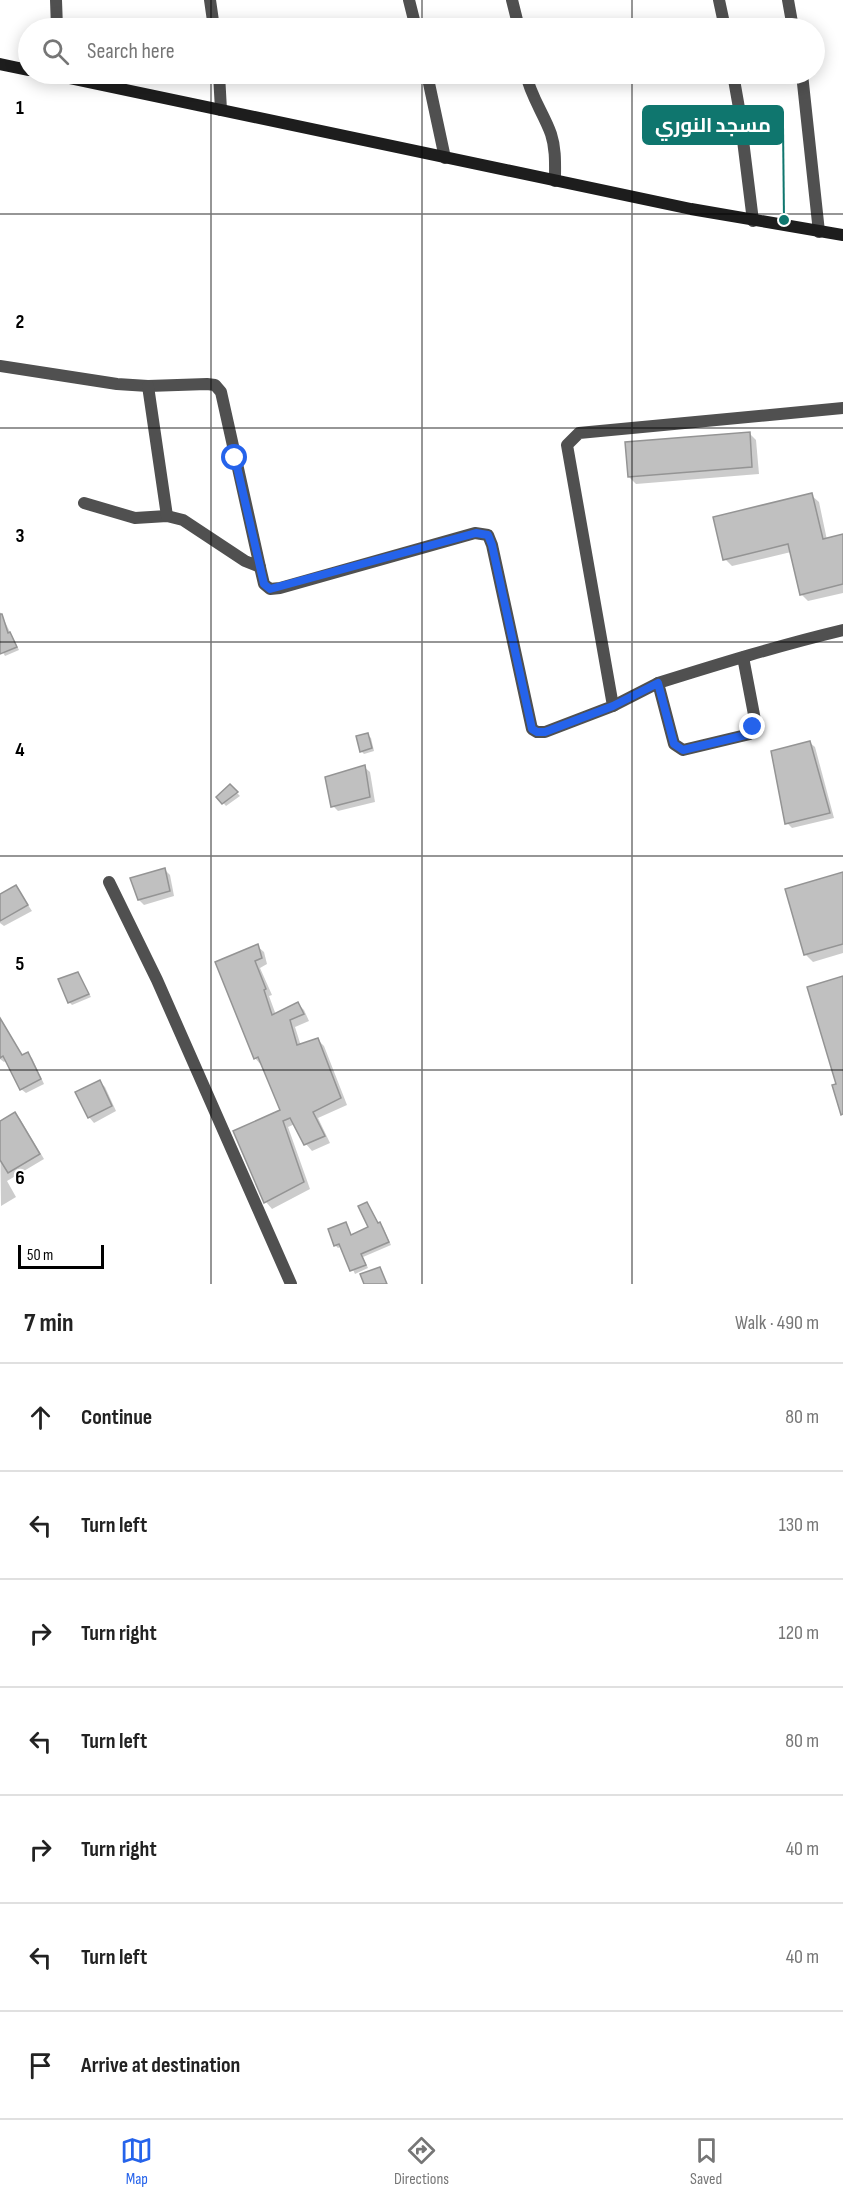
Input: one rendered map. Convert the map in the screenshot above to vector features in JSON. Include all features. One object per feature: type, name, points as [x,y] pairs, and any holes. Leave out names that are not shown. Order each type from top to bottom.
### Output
[{"type":"main road","points":[[0,64],[18,68]]},
{"type":"main road","points":[[101,84],[555,181],[753,221],[843,235]]},
{"type":"street","points":[[56,0],[57,18]]},
{"type":"street","points":[[210,0],[213,18]]},
{"type":"street","points":[[409,0],[414,18]]},
{"type":"street","points":[[512,0],[516,18]]},
{"type":"street","points":[[719,0],[723,18]]},
{"type":"street","points":[[788,0],[791,18]]},
{"type":"street","points":[[220,84],[221,110]]},
{"type":"street","points":[[429,84],[444,158]]},
{"type":"street","points":[[529,84],[555,147],[555,181]]},
{"type":"street","points":[[735,84],[753,221]]},
{"type":"street","points":[[803,84],[819,232]]},
{"type":"street","points":[[0,366],[117,384],[215,385],[221,392],[264,584],[270,589],[476,533],[488,535],[495,557],[532,729],[537,732],[545,732],[613,706],[658,683],[843,630]]},
{"type":"street","points":[[148,386],[167,516]]},
{"type":"street","points":[[613,706],[567,445],[579,433],[843,408]]},
{"type":"street","points":[[84,503],[135,518],[167,516],[183,520],[245,561],[260,567]]},
{"type":"street","points":[[658,683],[674,744],[683,750],[750,734],[755,720],[743,657]]},
{"type":"street","points":[[109,882],[157,980],[291,1284]]},
{"type":"building","points":[[750,432],[752,467],[628,477],[625,442]]},
{"type":"building","points":[[812,493],[823,539],[843,534],[843,584],[800,595],[788,544],[723,560],[713,517]]},
{"type":"building","points":[[0,614],[17,647],[0,654]]},
{"type":"building","points":[[368,733],[372,748],[360,752],[356,736]]},
{"type":"building","points":[[810,741],[830,813],[785,824],[771,751]]},
{"type":"building","points":[[365,765],[370,797],[331,807],[325,777]]},
{"type":"building","points":[[230,784],[238,792],[222,804],[216,797]]},
{"type":"building","points":[[165,868],[170,891],[138,900],[130,878]]},
{"type":"building","points":[[843,872],[843,944],[804,955],[785,889]]},
{"type":"building","points":[[16,885],[28,905],[0,921],[0,894]]},
{"type":"building","points":[[258,944],[262,958],[255,961],[266,989],[264,990],[272,1015],[298,1002],[304,1014],[290,1020],[297,1045],[318,1038],[341,1098],[313,1112],[325,1136],[304,1145],[290,1118],[283,1121],[304,1182],[264,1203],[233,1131],[280,1110],[258,1057],[254,1059],[215,962]]},
{"type":"building","points":[[78,972],[89,994],[68,1003],[58,979]]},
{"type":"building","points":[[843,976],[843,1114],[841,1115],[832,1085],[836,1084],[807,987]]},
{"type":"building","points":[[0,1018],[22,1055],[28,1052],[41,1079],[20,1090],[3,1056],[0,1058]]},
{"type":"building","points":[[100,1080],[112,1106],[88,1118],[75,1092]]},
{"type":"building","points":[[15,1112],[40,1154],[8,1173],[0,1160],[0,1121]]},
{"type":"building","points":[[367,1202],[389,1242],[361,1254],[366,1265],[350,1271],[339,1244],[334,1246],[328,1229],[346,1222],[351,1235],[368,1227],[358,1206]]},
{"type":"building","points":[[380,1267],[387,1284],[364,1284],[360,1274]]},
{"type":"place","name":"مسجد النوري","points":[[784,220]]},
{"type":"route","points":[[235,458],[264,584],[270,589],[476,533],[488,535],[532,729],[537,732],[545,732],[603,711],[658,683],[674,744],[683,750],[750,734],[753,727]]}]
